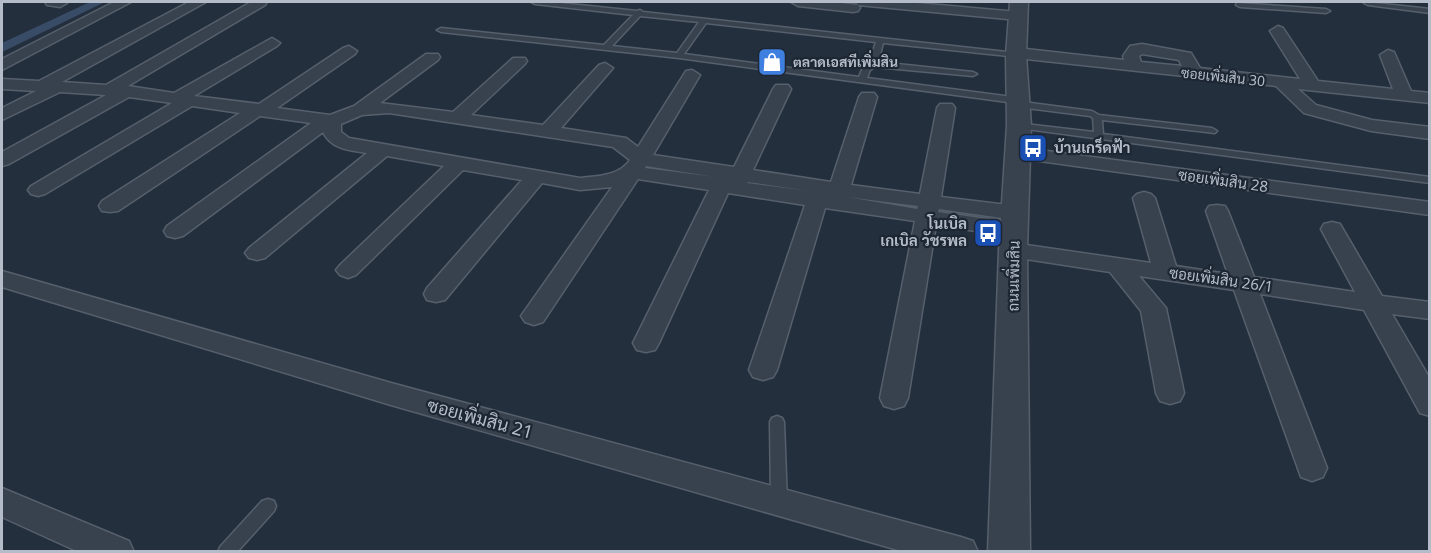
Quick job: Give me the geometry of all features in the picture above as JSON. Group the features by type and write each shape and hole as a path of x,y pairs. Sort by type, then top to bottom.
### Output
{"street":[{"path":"2,65 124,2"},
{"path":"2,115 199,2"},
{"path":"2,160 260,2"},
{"path":"798,2 1018,9"},
{"name":"ถนนเพิ่มสิน","path":"1010,552 1019,121 1018,9"},
{"path":"1278,31 1313,86"},
{"path":"38,190 272,43"},
{"path":"110,206 349,51"},
{"name":"ซอยเพิ่มสิน 30","path":"1017,54 1430,98"},
{"path":"1388,55 1406,96"},
{"path":"175,231 330,121 359,110 432,57"},
{"path":"457,118 519,61"},
{"path":"548,131 605,68"},
{"path":"534,316 636,165 692,75"},
{"path":"1282,83 1310,109 1371,125 1430,133"},
{"path":"2,84 117,91 260,109 330,121"},
{"path":"763,370 865,88"},
{"path":"646,343 731,180 782,89"},
{"path":"359,110 389,108 619,142 636,165"},
{"path":"894,399 946,108"},
{"path":"330,121 335,139 344,143 580,184 597,184 636,165"},
{"name":"ซอยเพิ่มสิน 28","path":"1019,121 1430,209"},
{"path":"257,253 383,150"},
{"path":"348,270 459,163"},
{"name":"ซอยเพิ่มสิน 26/1","path":"636,165 928,209 1015,231 1117,265 1430,311"},
{"path":"436,294 537,176"},
{"path":"1144,198 1167,273"},
{"path":"1217,211 1312,468"},
{"path":"1332,229 1430,405"},
{"path":"1117,265 1153,308 1170,393"},
{"name":"ซอยเพิ่มสิน 21","path":"2,279 391,394 961,552"},
{"path":"2,502 117,552"}],"lane":[{"path":"535,2 1017,54"},
{"path":"1397,2 1430,11"},
{"path":"1368,3 1413,5"},
{"path":"1240,6 1326,11"},
{"path":"606,48 640,12"},
{"path":"679,56 704,21"},
{"path":"441,30 679,56 865,88 1099,136 1430,180"},
{"path":"865,88 866,69 873,64 880,40"},
{"path":"873,64 973,74"},
{"path":"1019,121 1083,112 1097,117 1212,131"},
{"path":"1097,117 1099,136"},
{"path":"777,422 779,502"},
{"path":"226,552 268,506"}],"waterway":[{"path":"2,48 99,2"}],"place":[{"name":"ตลาดเอสทีเพิ่มสิน","path":"772,62"},
{"name":"บ้านเกร็ดฟ้า","path":"1033,148"},
{"name":"โนเบิล เกเบิล วัชรพล","path":"988,233"}]}
